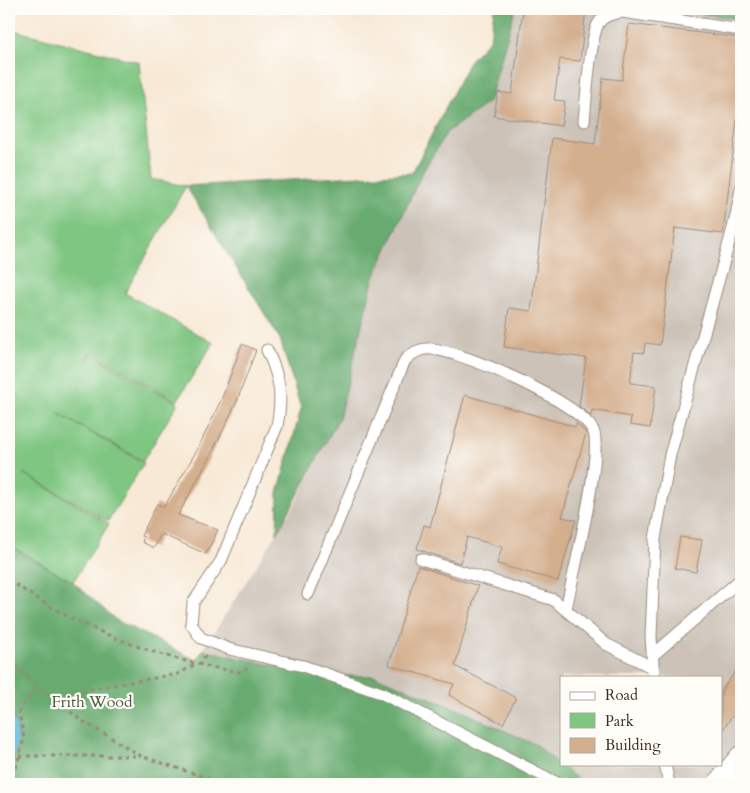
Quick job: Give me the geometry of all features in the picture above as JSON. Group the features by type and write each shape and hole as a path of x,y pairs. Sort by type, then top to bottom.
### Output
{"street":[{"path":"718,784 741,757"}],"lane":[{"path":"584,121 592,48 598,24 608,15 622,12 741,30"},
{"path":"654,672 652,656 655,539 670,455 735,221 741,189"},
{"path":"308,594 405,360 416,351 431,349 503,371 577,412 594,430 596,459 566,609"},
{"path":"267,350 278,374 281,404 277,426 221,561 193,603 191,624 201,638 230,649 303,666 381,693 559,784"},
{"path":"421,559 554,600 606,644 654,672"},
{"path":"652,656 741,579"},
{"path":"665,766 669,784"}],"path":[{"path":"9,580 75,620 194,665 240,672 264,657"},
{"path":"9,660 37,686 81,720 141,756 225,784"},
{"path":"49,696 178,674 194,665"},
{"path":"9,772 16,768 24,739 19,712 37,686"},
{"path":"19,756 141,756"}],"shaded area":[{"path":"515,9 670,9 741,19 741,784 583,784 561,766 722,766 722,676 560,676 560,765 536,745 462,711 203,650 293,508 339,418 373,280 422,173 447,132 489,102"}],"green space":[{"path":"494,9 515,9 489,102 447,132 422,173 373,280 339,418 277,534 278,493 301,409 280,339 186,186 412,173 470,60 490,39"},
{"path":"670,9 741,9 741,19"},
{"path":"9,29 139,62 151,179 186,186 125,293 213,343 177,401 91,352 87,360 91,354 178,403 143,461 57,413 144,463 108,521 23,473 109,524 73,582 9,545"},
{"name":"Frith Wood","path":"9,545 73,582 116,620 196,660 203,650 321,676 375,676 462,711 536,745 583,784 9,784"}],"water":[{"path":"9,713 16,725 18,737 12,763 9,765"}],"building":[{"path":"523,9 586,9 580,61 560,59 554,100 565,101 561,126 494,116 498,92 512,94"},
{"path":"629,24 741,38 741,87 723,234 675,228 660,345 645,343 644,353 634,352 630,383 656,386 650,428 630,425 631,417 592,410 591,416 579,406 586,358 504,347 509,308 531,311 552,138 595,144 603,78 622,80"},
{"path":"242,344 256,350 237,401 210,457 178,515 218,530 206,554 161,534 154,548 142,542 144,537 141,536 157,504 164,507 197,450 222,398"},
{"path":"465,395 576,427 576,423 586,433 562,517 576,520 558,581 497,564 502,547 467,537 460,563 417,549 424,525 430,527"},
{"path":"680,537 702,540 696,572 675,568"},
{"path":"418,566 478,586 455,666 516,698 503,724 449,695 454,684 389,665"},
{"path":"741,664 741,704 722,731 722,690"}]}
